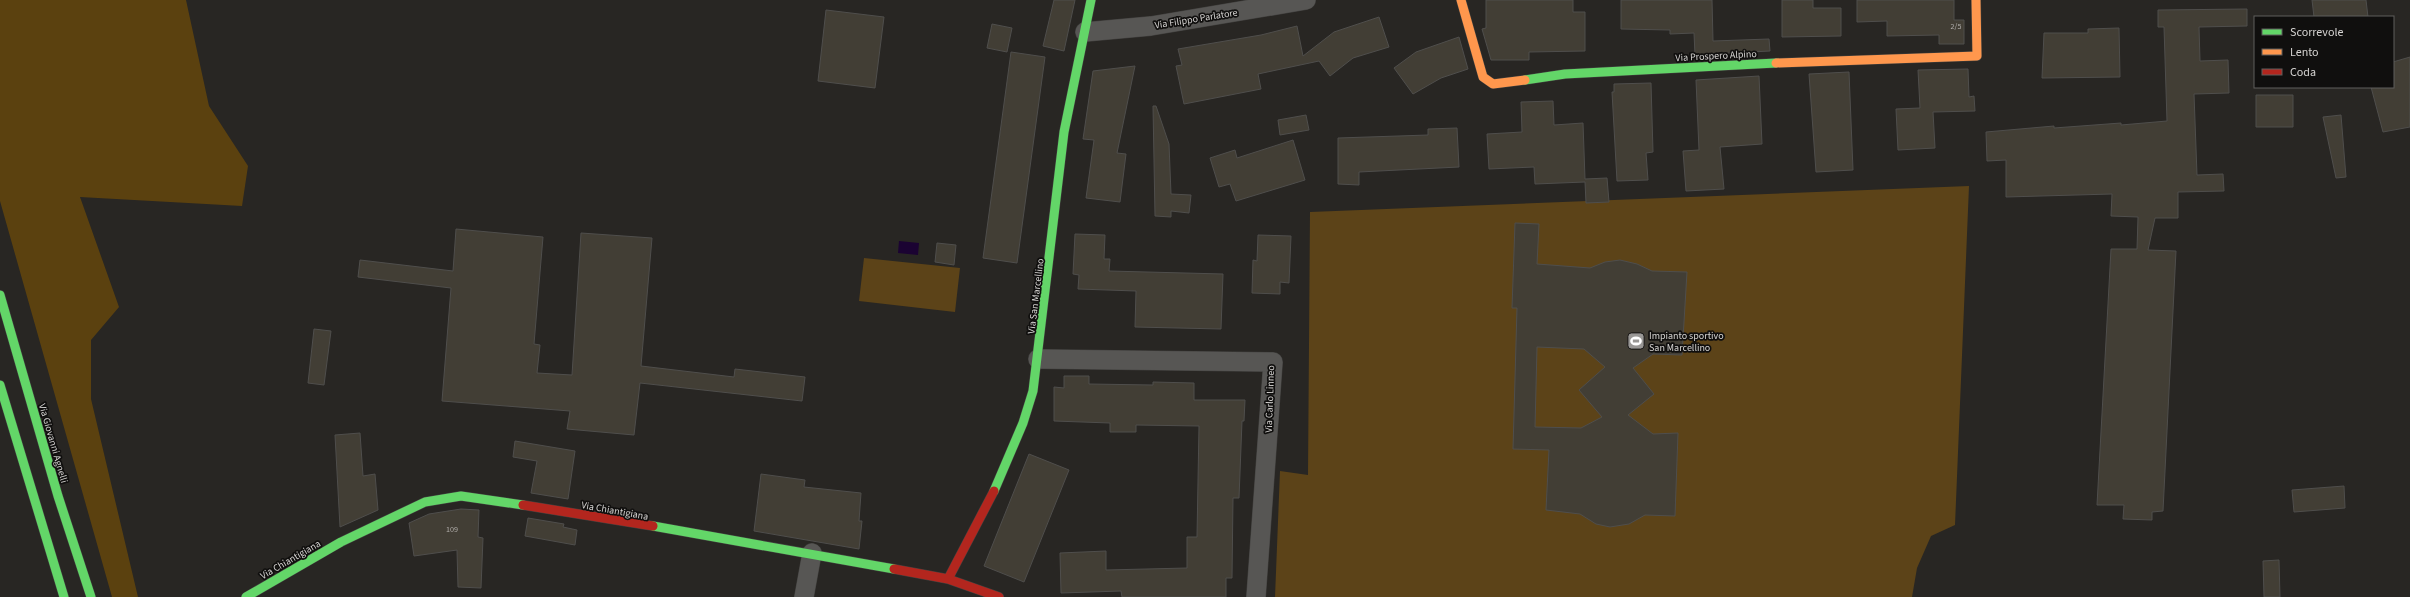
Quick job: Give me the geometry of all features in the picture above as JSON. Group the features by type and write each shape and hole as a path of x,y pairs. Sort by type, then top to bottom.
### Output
{"main road":[{"name":"Via San Marcellino","path":"948,580 993,492 1023,423 1034,391 1064,132 1091,0"},
{"name":"Via Prospero Alpino","path":"1461,0 1483,76 1493,84 1502,84 1565,74 1872,58 1977,56 1976,0"},
{"name":"Via Giovanni Agnelli","path":"0,295 58,496 91,597"},
{"path":"0,385 64,597"},
{"name":"Via Chiantigiana","path":"246,597 342,542 395,516 425,502 461,496 490,499 812,553 948,580 999,597"}],"street":[{"name":"Via Filippo Parlatore","path":"1085,32 1151,26 1274,3 1306,0"},
{"name":"Via Carlo Linneo","path":"1038,359 1273,362 1256,597"},
{"path":"804,597 812,553"}],"shaded area":[{"path":"0,0 186,0 209,106 248,166 242,206 80,197 119,307 91,340 91,399 138,597 112,597 0,201"},
{"name":"Impianto sportivo San Marcellino","path":"1969,186 1955,525 1931,536 1917,568 1912,597 1275,597 1280,471 1308,475 1310,212"},
{"path":"899,241 919,243 918,255 898,253"},
{"path":"864,258 960,268 955,312 859,301"}],"building":[{"path":"1054,0 1075,0 1064,51 1043,46"},
{"path":"1486,0 1573,0 1573,12 1585,12 1585,51 1529,52 1529,60 1491,60 1482,29 1486,28"},
{"path":"1621,0 1712,0 1713,41 1769,39 1770,51 1695,55 1694,33 1670,34 1670,30 1621,29"},
{"path":"1782,0 1813,0 1813,8 1841,8 1841,36 1782,37"},
{"path":"1857,0 1954,0 1954,20 1964,20 1964,44 1939,44 1939,35 1887,36 1887,21 1857,22"},
{"path":"2312,0 2366,0 2368,16 2314,16"},
{"path":"2247,9 2247,26 2199,27 2200,61 2228,60 2229,93 2194,94 2197,175 2223,174 2224,191 2178,192 2178,218 2155,218 2148,250 2176,251 2163,511 2152,512 2152,520 2123,519 2124,505 2097,505 2111,249 2137,249 2138,217 2111,216 2112,194 2006,197 2006,160 1987,161 1986,132 2054,126 2054,128 2167,121 2164,27 2158,27 2158,10"},
{"path":"826,10 884,17 875,88 818,81"},
{"path":"1379,17 1389,47 1353,58 1330,76 1319,61 1258,74 1261,89 1184,104 1176,66 1182,65 1178,49 1261,35 1297,26 1303,56 1334,32"},
{"path":"992,24 1012,28 1007,52 987,48"},
{"path":"2119,28 2120,77 2042,78 2044,33 2088,33 2088,29"},
{"path":"1459,37 1468,69 1441,78 1413,94 1394,68 1416,52"},
{"path":"1011,52 1045,57 1017,263 983,258"},
{"path":"2410,57 2410,127 2383,132 2371,88 2394,88 2394,62"},
{"path":"1135,66 1117,153 1126,154 1120,202 1086,198 1094,140 1083,139 1093,71"},
{"path":"1968,69 1969,97 1974,96 1975,111 1933,112 1935,148 1898,150 1896,109 1920,108 1918,70"},
{"path":"1849,72 1853,170 1816,172 1809,74"},
{"path":"1759,76 1762,144 1720,147 1724,189 1686,191 1683,151 1699,150 1696,80"},
{"path":"1651,83 1653,152 1646,153 1648,180 1617,181 1612,92 1614,92 1614,84"},
{"path":"2256,95 2293,95 2293,127 2256,127"},
{"path":"1553,101 1554,125 1583,123 1585,179 1607,178 1609,202 1586,203 1585,182 1535,184 1534,167 1489,169 1487,134 1522,132 1521,102"},
{"path":"1153,106 1156,106 1169,144 1171,194 1191,195 1189,213 1171,211 1171,217 1155,216"},
{"path":"1306,115 1309,130 1280,135 1278,120"},
{"path":"2341,115 2346,177 2336,178 2323,117"},
{"path":"1457,128 1459,167 1359,172 1359,185 1338,184 1338,138 1428,135 1428,129"},
{"path":"1293,140 1305,180 1236,201 1230,184 1219,187 1210,158 1235,150 1237,158"},
{"path":"1515,223 1539,224 1537,264 1590,268 1605,262 1620,260 1637,264 1652,271 1687,272 1682,355 1653,354 1633,368 1654,394 1628,415 1653,434 1678,433 1675,516 1645,515 1629,524 1610,527 1596,524 1580,514 1546,510 1549,450 1513,449 1517,308 1512,308","holes":["1537,347 1584,349 1605,367 1579,390 1602,417 1581,428 1535,427"]},
{"path":"456,229 543,237 534,344 540,345 537,373 572,375 581,233 652,238 641,366 734,377 735,369 805,377 802,401 640,383 634,435 567,429 570,411 442,401 451,288 358,277 360,260 453,271"},
{"path":"1075,234 1105,235 1104,259 1110,259 1109,271 1223,274 1221,329 1135,327 1136,291 1078,289 1079,275 1073,274"},
{"path":"1258,235 1291,236 1289,283 1280,282 1280,294 1252,293 1253,260 1257,261"},
{"path":"937,243 956,245 954,265 935,262"},
{"path":"314,329 331,331 324,385 308,383"},
{"path":"1064,376 1089,376 1089,384 1153,385 1153,382 1194,383 1194,400 1245,400 1244,421 1242,421 1239,498 1233,498 1232,578 1226,578 1226,597 1122,597 1121,591 1061,593 1060,553 1106,551 1106,570 1187,568 1187,537 1197,537 1199,426 1136,425 1136,432 1110,432 1110,423 1054,421 1054,387 1064,388"},
{"path":"360,433 363,476 375,474 378,510 340,527 335,435"},
{"path":"515,441 575,451 568,499 531,493 537,461 513,457"},
{"path":"1029,454 1069,470 1024,582 984,566"},
{"path":"761,474 805,480 804,487 861,493 859,521 862,521 859,549 754,531"},
{"path":"2344,486 2345,508 2294,512 2292,490"},
{"path":"461,509 479,510 478,537 483,538 481,588 458,587 457,550 414,556 409,523 429,514"},
{"path":"528,518 564,524 563,527 577,530 575,545 525,536"},
{"path":"2279,560 2280,597 2264,597 2263,561"}],"traffic: fast":[{"path":"994,491 1023,423 1033,391 1064,132 1091,0"},
{"path":"1525,80 1565,74 1776,63"},
{"path":"0,295 58,496 91,597"},
{"path":"0,385 64,597"},
{"path":"246,597 341,542 425,502 461,496 523,505"},
{"path":"653,526 894,569"}],"traffic: slow":[{"path":"1461,0 1483,77 1493,84 1525,80"},
{"path":"1776,63 1977,56 1976,0"}],"traffic: jam":[{"path":"948,579 994,491"},
{"path":"523,505 653,526"},
{"path":"894,569 948,579 999,597"}],"place":[{"name":"Impianto sportivo San Marcellino","path":"1636,341"}]}
